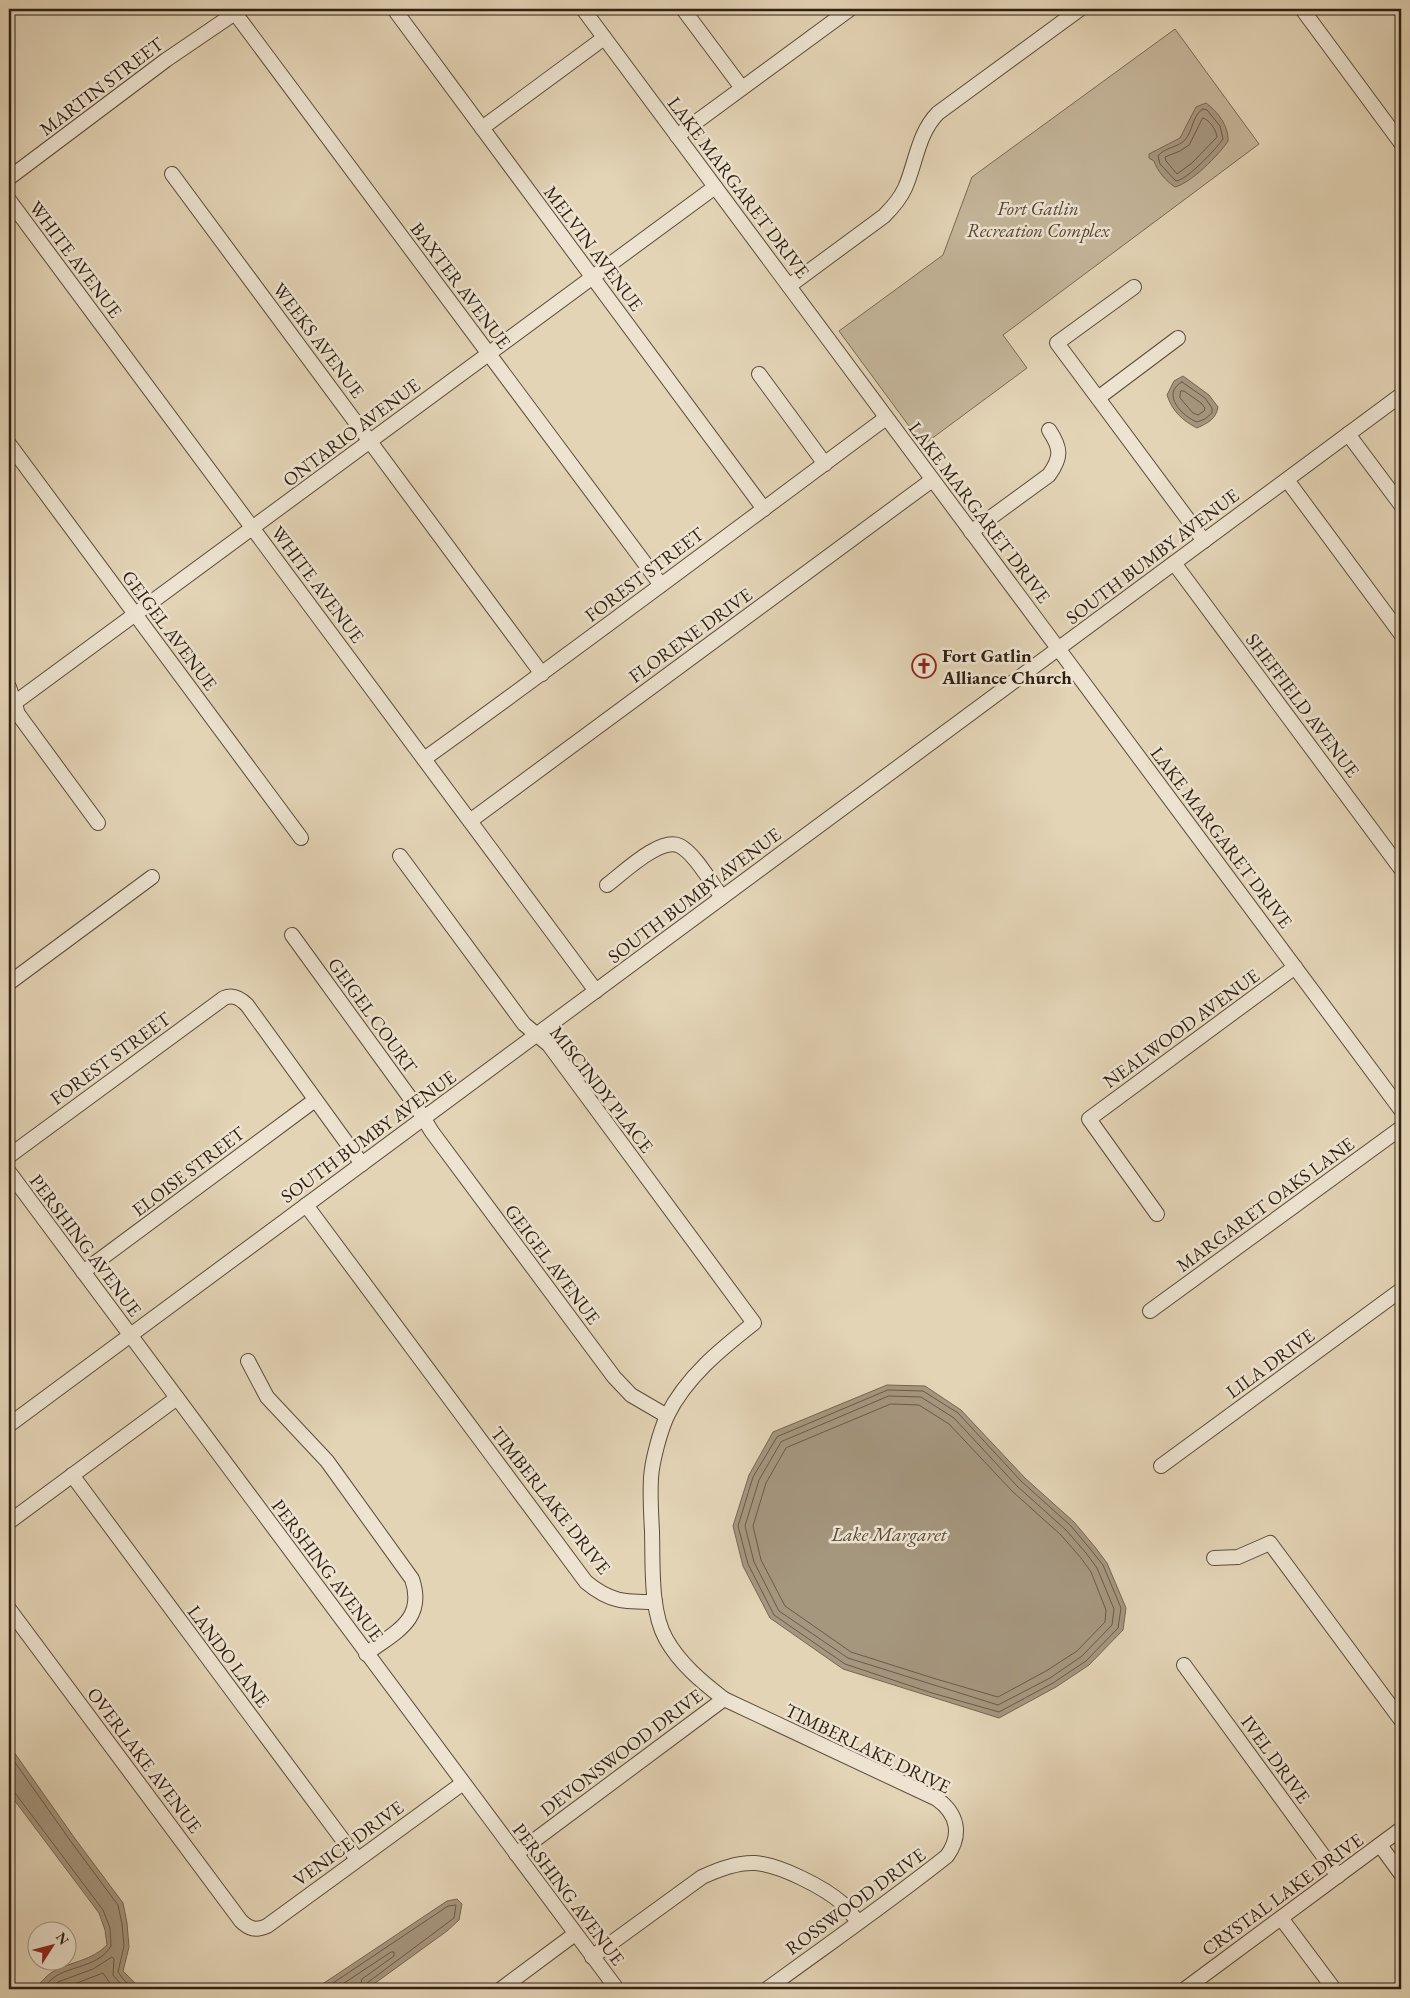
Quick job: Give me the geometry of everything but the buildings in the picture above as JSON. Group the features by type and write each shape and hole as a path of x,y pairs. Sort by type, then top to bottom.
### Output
{"street":[{"name":"MELVIN AVENUE","path":"394,9 764,509"},
{"name":"LAKE MARGARET DRIVE","path":"583,9 1401,1110"},
{"path":"683,9 742,88"},
{"path":"677,136 850,9"},
{"path":"789,286 884,216 896,203 905,189 924,132 938,113 1080,9"},
{"path":"1302,9 1401,143"},
{"name":"MARTIN STREET","path":"9,178 236,10"},
{"name":"BAXTER AVENUE","path":"236,10 660,584"},
{"path":"482,128 604,38"},
{"name":"WEEKS AVENUE","path":"172,174 371,440 542,674"},
{"name":"ONTARIO AVENUE","path":"12,705 715,187"},
{"name":"WHITE AVENUE","path":"9,200 596,990"},
{"path":"1134,286 1057,343 1204,541"},
{"path":"1098,398 1178,338"},
{"path":"760,374 825,464"},
{"name":"SOUTH BUMBY AVENUE","path":"9,1425 1059,650 1401,395"},
{"name":"FOREST STREET","path":"424,759 542,674 660,584 886,418"},
{"path":"971,532 1049,475 1057,464 1059,453 1056,441 1049,430"},
{"path":"1348,434 1401,506"},
{"name":"GEIGEL AVENUE","path":"9,444 301,838"},
{"name":"FLORENE DRIVE","path":"470,821 932,480"},
{"path":"1287,480 1401,634"},
{"name":"SHEFFIELD AVENUE","path":"1174,563 1401,869"},
{"path":"9,687 12,705 98,823"},
{"path":"607,885 653,850 662,845 672,843 689,853 722,897"},
{"name":"MISCINDY PLACE","path":"400,856 524,1024 549,1045 754,1323 705,1364 686,1387 667,1416"},
{"path":"9,984 152,877"},
{"name":"GEIGEL COURT","path":"292,935 416,1106 423,1119"},
{"name":"NEALWOOD AVENUE","path":"1157,1214 1089,1119 1295,967"},
{"name":"FOREST STREET","path":"9,1156 229,996 235,997 247,1005 315,1100"},
{"path":"315,1100 362,1164"},
{"name":"ELOISE STREET","path":"83,1272 315,1100"},
{"name":"GEIGEL AVENUE","path":"423,1119 614,1377 632,1395 667,1416"},
{"name":"MARGARET OAKS LANE","path":"1150,1311 1401,1128"},
{"name":"PERSHING AVENUE","path":"9,1172 616,1989"},
{"name":"TIMBERLAKE DRIVE","path":"306,1205 586,1582 598,1592 610,1598 625,1602 655,1602 660,1626 674,1651 697,1677 724,1699 937,1799 952,1814 956,1836"},
{"name":"LILA DRIVE","path":"1161,1466 1401,1290"},
{"path":"248,1361 267,1397 327,1462 412,1579 416,1590 417,1602 413,1614 404,1626 366,1654"},
{"path":"9,1522 177,1398"},
{"path":"655,1602 651,1477 656,1451 667,1416"},
{"name":"LANDO LANE","path":"72,1475 357,1859"},
{"path":"1214,1558 1238,1557 1270,1543 1401,1720"},
{"name":"OVERLAKE AVENUE","path":"9,1609 241,1921 246,1926 254,1929"},
{"name":"IVEL DRIVE","path":"1184,1665 1338,1876"},
{"name":"DEVONSWOOD DRIVE","path":"516,1854 724,1699"},
{"name":"VENICE DRIVE","path":"254,1929 267,1926 463,1783"},
{"name":"CRYSTAL LAKE DRIVE","path":"1185,1989 1401,1829"},
{"name":"ROSSWOOD DRIVE","path":"767,1989 826,1948 947,1856 953,1848 956,1836"},
{"path":"1380,1845 1401,1874"},
{"path":"592,1957 702,1876 718,1869 737,1865 756,1863 789,1873 830,1894 843,1904 858,1922"},
{"path":"1282,1918 1334,1989"},
{"path":"501,1989 575,1934"}],"green space":[{"name":"Fort Gatlin Recreation Complex","path":"1175,29 1259,144 1003,335 1027,368 923,445 839,331 943,255 972,177"}],"water":[{"path":"1206,103 1222,119 1227,130 1228,141 1204,168 1189,180 1175,187 1157,169 1154,161 1149,158 1149,154 1180,138 1196,107"},
{"path":"1183,376 1209,395 1218,407 1211,420 1197,428 1179,415 1167,395 1174,381"},
{"name":"Lake Margaret","path":"887,1385 925,1386 961,1410 1025,1478 1074,1522 1095,1547 1107,1563 1126,1608 1123,1630 1089,1665 1056,1687 999,1718 843,1669 770,1618 743,1566 733,1526 749,1475 773,1432"},
{"path":"9,1745 123,1903 129,1947 123,1971 141,1989 33,1989 56,1970 78,1970 78,1962 95,1954 107,1945 105,1930 99,1913 9,1793"},
{"path":"457,1899 462,1904 459,1920 447,1931 367,1989 315,1989 447,1901"}],"place":[{"name":"Fort Gatlin Alliance Church","path":"924,666"}]}
